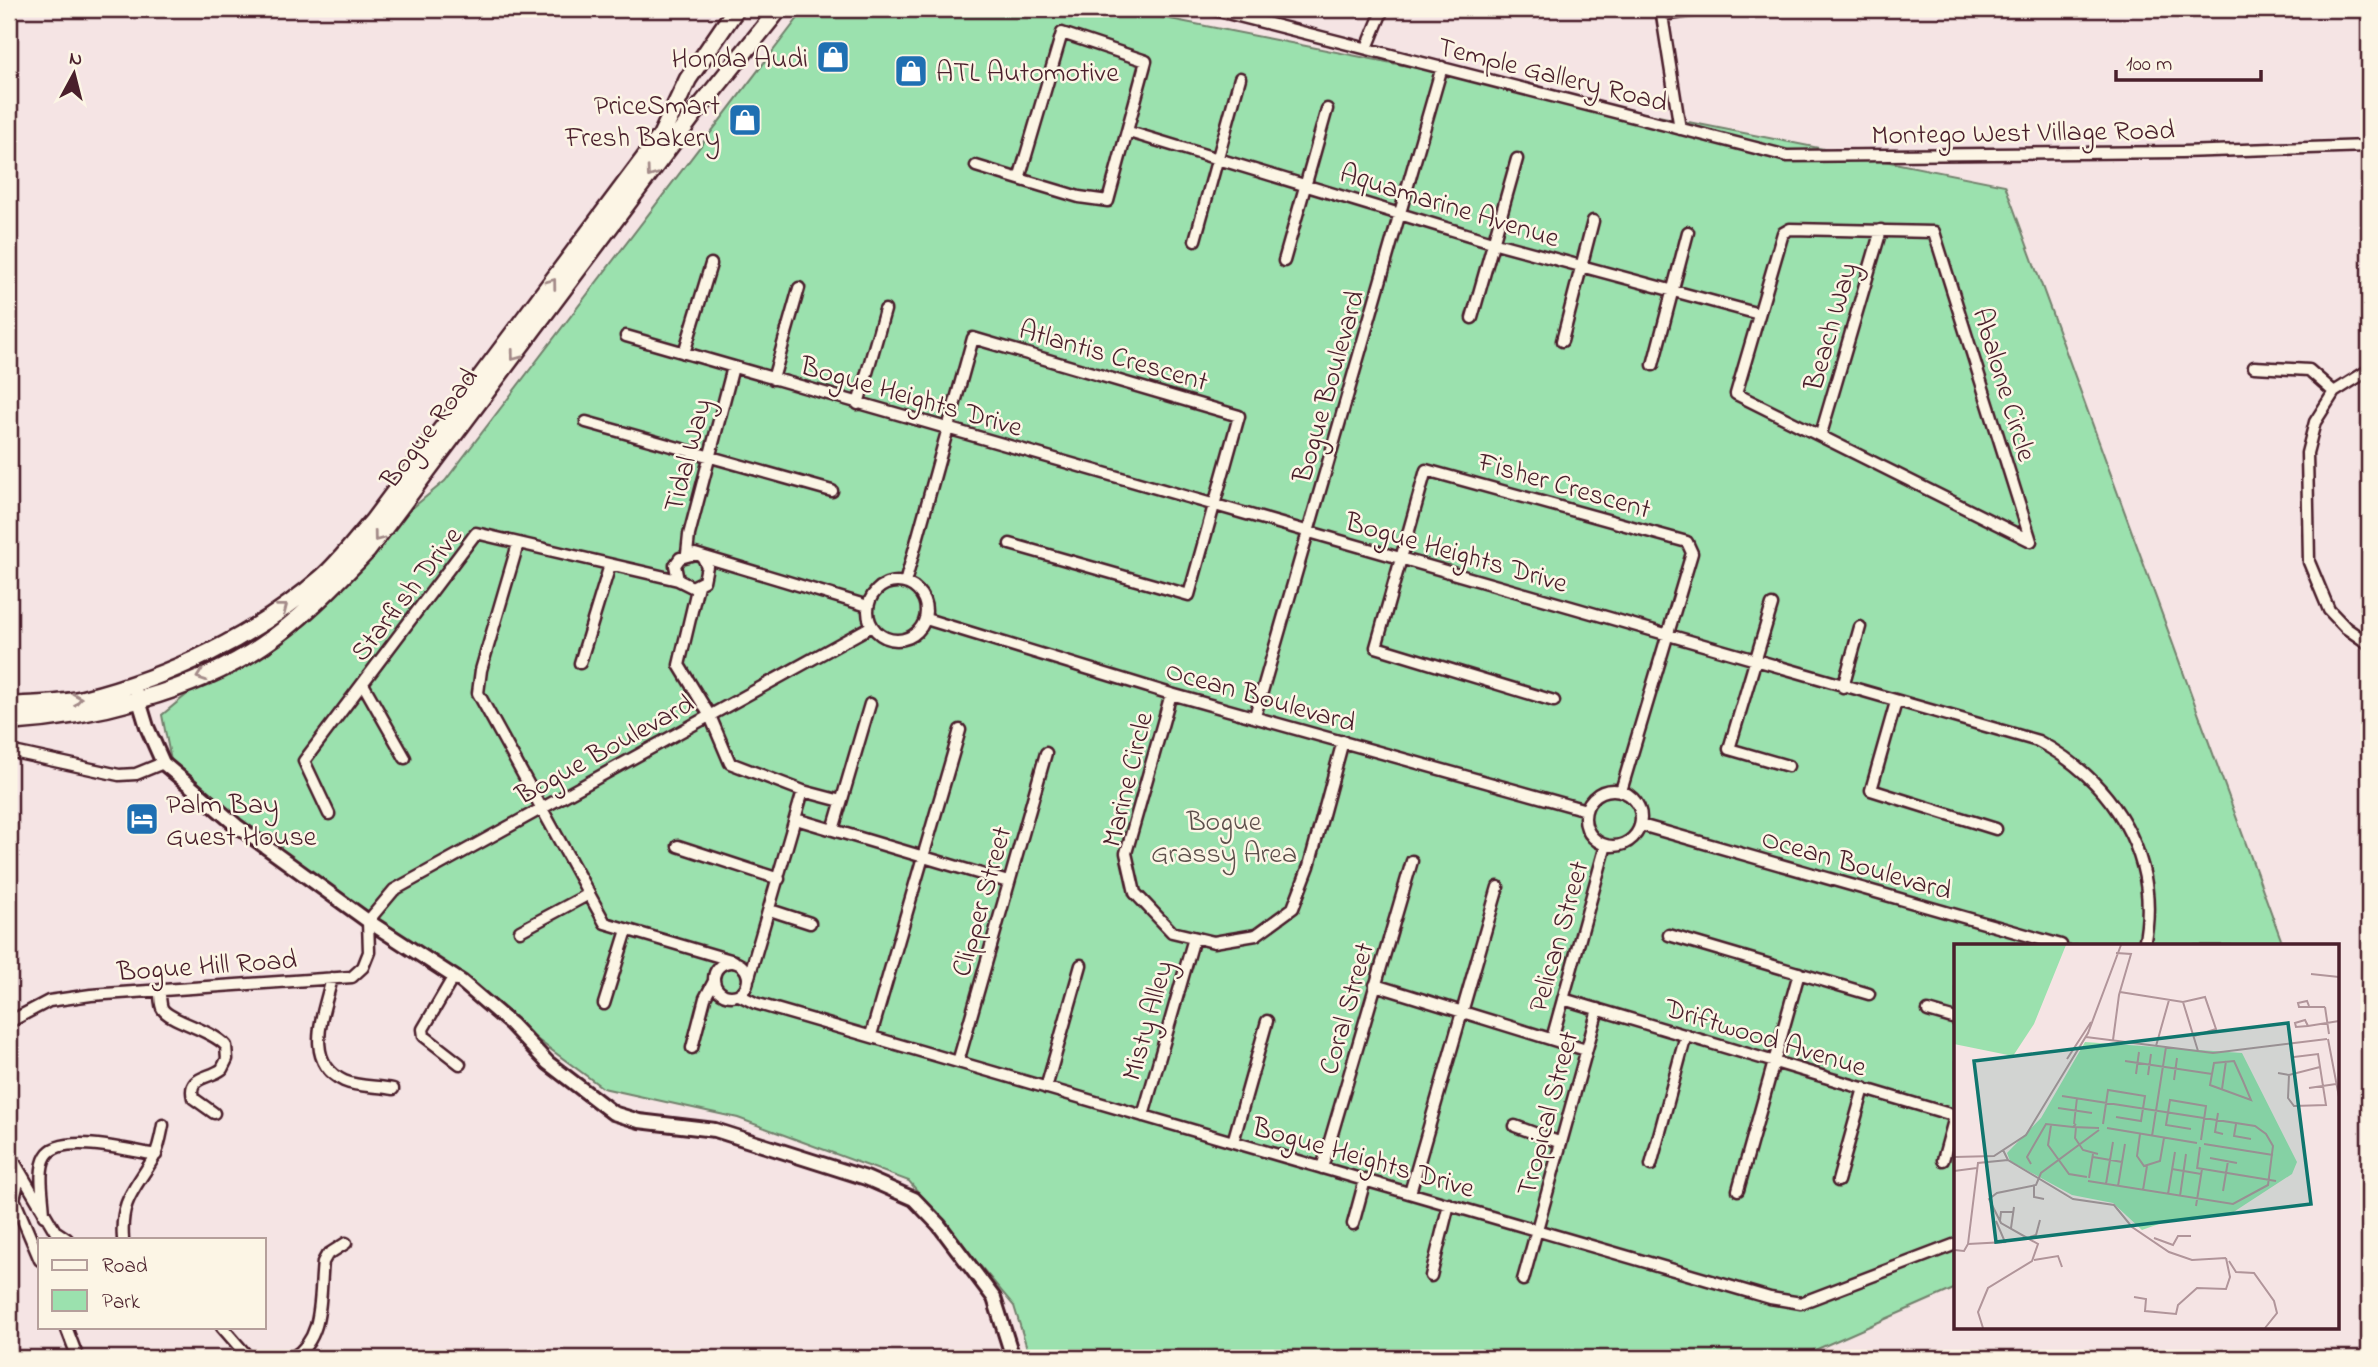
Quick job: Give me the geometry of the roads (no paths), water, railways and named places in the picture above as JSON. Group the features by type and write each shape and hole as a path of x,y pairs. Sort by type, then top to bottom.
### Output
{"main road":[{"name":"Bogue Road","path":"9,706 81,700 174,669 218,649 272,617 325,575 380,511 661,136 688,79 736,9"},
{"name":"Bogue Road","path":"9,722 61,719 139,699 216,671 264,645 323,596 367,551 691,118 779,9"}],"street":[{"name":"Temple Gallery Road","path":"1211,9 1681,129"},
{"path":"1367,48 1383,9"},
{"path":"1681,129 1662,12 1706,9"},
{"path":"976,166 1019,179 1079,197 1108,201 1129,132 1146,61 1062,33 1019,179"},
{"name":"Bogue Boulevard","path":"1255,716 1354,381 1441,68"},
{"path":"1195,240 1240,78"},
{"path":"1284,261 1327,109"},
{"name":"Montego West Village Road","path":"1681,129 1787,156 1811,157 2015,151 2194,152 2369,146"},
{"name":"Aquamarine Avenue","path":"1129,132 1492,242 1759,314"},
{"path":"1472,318 1517,159"},
{"path":"1562,341 1593,221"},
{"name":"Abalone Circle","path":"1786,230 1881,230 1931,230 1937,235 2031,541 1821,434 1736,394 1786,230"},
{"name":"Beach Way","path":"1821,434 1881,230"},
{"path":"1653,365 1688,232"},
{"path":"684,352 711,264"},
{"path":"773,379 799,288"},
{"path":"858,404 885,310"},
{"name":"Bogue Heights Drive","path":"626,336 1213,507 1401,558 2038,741 2069,757 2089,775 2113,805 2131,835 2144,869 2148,903 2144,944"},
{"name":"Atlantis Crescent","path":"949,428 974,337 1212,407 1240,418 1213,507"},
{"name":"Tidal Way","path":"687,554 689,535 733,367"},
{"path":"2254,367 2309,370 2334,392"},
{"path":"2369,370 2334,392 2315,422 2307,453 2309,562 2329,610 2346,628 2369,644"},
{"path":"586,422 832,491"},
{"path":"905,583 949,428"},
{"name":"Fisher Crescent","path":"1401,558 1426,470 1687,542 1692,554 1667,635"},
{"path":"1010,544 1189,595 1213,507"},
{"name":"Starfish Drive","path":"329,814 304,761 476,533 678,580"},
{"path":"518,544 481,670 478,693 544,808 605,923 737,962 749,979 755,1003"},
{"path":"698,585 686,586 678,580 676,565 687,554 868,606"},
{"path":"703,558 707,574 698,585 679,665 710,716 730,763 803,791 841,801"},
{"path":"1401,558 1376,647 1555,701"},
{"path":"580,663 610,565"},
{"path":"895,582 905,583 920,593 925,601 926,619 915,635 897,641 878,634 872,626 868,606 878,589 895,582"},
{"path":"1772,604 1729,749 1788,766"},
{"name":"Ocean Boulevard","path":"926,619 1171,694 1586,810"},
{"name":"Bogue Boulevard","path":"368,921 394,890 872,626"},
{"path":"1843,687 1860,626"},
{"path":"1621,791 1667,635"},
{"path":"133,683 147,727 163,763 237,826 368,921 454,976 581,1091 613,1113 639,1121 715,1130 866,1178 914,1199 939,1225 994,1298 1013,1358"},
{"path":"363,684 405,758"},
{"name":"Marine Circle","path":"1171,694 1126,853 1135,893 1172,932 1214,942 1256,935 1293,908 1309,866 1343,741"},
{"path":"1896,702 1871,790 1996,829"},
{"path":"833,830 870,704"},
{"path":"872,1035 921,857 960,730"},
{"path":"9,751 119,775 136,774 163,763"},
{"name":"Clipper Street","path":"958,1062 1046,753"},
{"path":"1612,790 1621,791 1629,795 1640,808 1641,825 1631,840 1615,846 1606,845 1591,835 1585,819 1586,810 1596,796 1612,790"},
{"path":"714,981 720,992 729,996 738,995 749,979 803,791"},
{"path":"796,819 1008,882"},
{"name":"Ocean Boulevard","path":"1641,825 2058,944"},
{"name":"Pelican Street","path":"1552,1039 1606,845"},
{"path":"678,846 779,879"},
{"name":"Coral Street","path":"1322,1168 1412,861"},
{"path":"1410,1193 1498,887"},
{"path":"520,931 589,894"},
{"path":"770,910 810,923"},
{"name":"Bogue Hill Road","path":"9,1022 49,1001 91,995 352,977 363,967 369,953 368,921"},
{"path":"604,1004 627,930"},
{"path":"1669,935 1869,995"},
{"name":"Misty Alley","path":"1143,1116 1194,938"},
{"path":"708,953 716,970"},
{"path":"692,1048 705,998 714,981 716,970 724,962 755,960"},
{"path":"1046,1088 1081,965"},
{"path":"1738,1190 1799,973"},
{"path":"454,976 423,1029 424,1036 460,1064"},
{"path":"332,978 317,1049 325,1067 345,1082 393,1089"},
{"path":"1375,985 1586,1050"},
{"path":"160,990 162,1008 170,1017 203,1028 226,1046 226,1059 222,1069 195,1081 192,1086 194,1098 214,1113"},
{"path":"705,998 720,992"},
{"name":"Bogue Heights Drive","path":"738,995 755,1003 1770,1298 1801,1303 1954,1245"},
{"name":"Driftwood Avenue","path":"1563,999 1954,1114"},
{"name":"Tropical Street","path":"1523,1280 1598,1009"},
{"path":"1928,1010 1954,1018"},
{"path":"1233,1142 1267,1021"},
{"path":"1651,1165 1686,1035"},
{"path":"1839,1181 1864,1088"},
{"path":"1943,1160 1954,1122"},
{"path":"123,1238 122,1212 127,1197 156,1155 163,1125"},
{"path":"1515,1126 1561,1143"},
{"path":"44,1216 43,1163 52,1149 62,1144 77,1143 156,1155"},
{"path":"9,1153 44,1216 55,1231 65,1238"},
{"path":"20,1174 14,1199 38,1254"},
{"path":"1353,1224 1364,1180"},
{"path":"1431,1276 1448,1204"},
{"path":"292,1358 302,1352 314,1335 323,1262 327,1255 346,1243"},
{"path":"66,1328 76,1353 73,1358"},
{"path":"223,1328 249,1358"}],"place":[{"name":"Honda Audi","path":"833,57"},
{"name":"ATL Automotive","path":"911,71"},
{"name":"PriceSmart Fresh Bakery","path":"745,120"},
{"name":"Palm Bay Guest House","path":"142,819"}],"park label":[{"name":"Bogue Grassy Area","path":"1224,836"}]}
